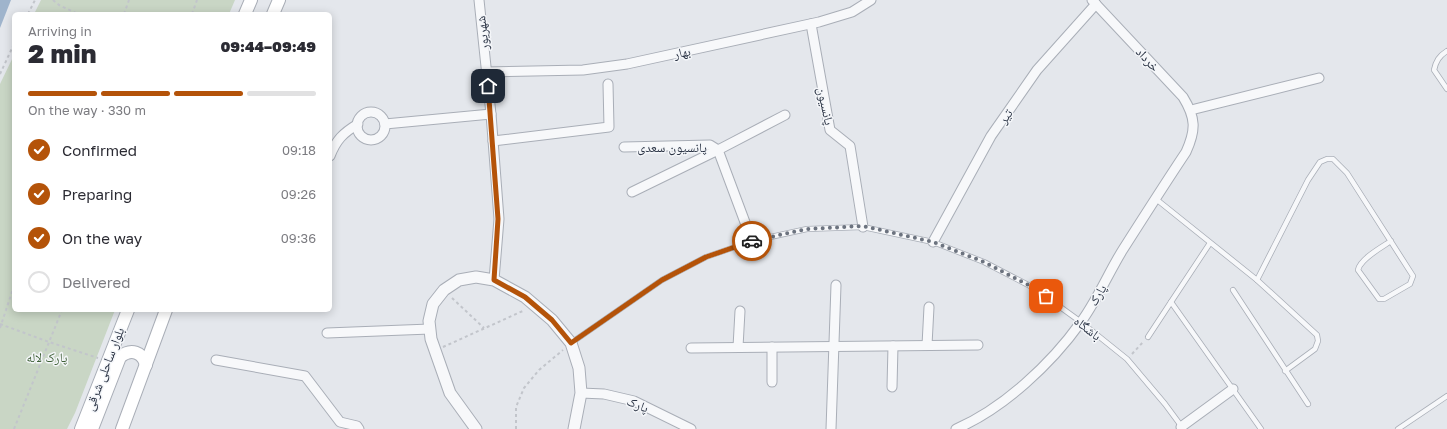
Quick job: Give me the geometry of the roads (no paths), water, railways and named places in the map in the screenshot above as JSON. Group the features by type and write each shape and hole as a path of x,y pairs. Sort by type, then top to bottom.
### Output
{"main road":[{"path":"246,12 250,0"},
{"path":"274,12 279,0"},
{"name":"بلوار ساحلی شرقی","path":"81,429 127,312"},
{"path":"122,429 165,312"},
{"path":"92,429 120,357 125,353 136,352 141,355 146,365"}],"street":[{"name":"شهریور","path":"479,0 491,114 498,219 494,280"},
{"name":"بهار","path":"486,72 582,70 627,64 810,24 852,12 871,0"},
{"name":"خرداد","path":"1094,2 1183,97 1191,110 1194,124"},
{"name":"تیر","path":"933,242 991,136 1037,70 1094,2"},
{"name":"پانسیون","path":"810,24 830,130 850,146 863,226"},
{"path":"1191,110 1319,78"},
{"path":"493,141 609,127 608,84"},
{"path":"374,112 381,116 385,124 383,133 380,136 371,139 362,136 358,128 358,124 359,120 365,114 374,112"},
{"path":"385,124 491,114"},
{"path":"632,192 718,150 785,114"},
{"path":"332,150 334,145 344,133 358,124"},
{"name":"پارک","path":"956,429 970,423 1012,395 1045,364 1081,322 1122,252 1186,152 1192,139 1194,124"},
{"name":"پانسیون سعدی","path":"624,147 710,145 718,150 752,240"},
{"path":"476,429 450,393 431,338 429,321 434,304 444,290 459,280 476,277 494,280 525,297 552,320 571,343 579,368 581,392 574,429"},
{"path":"831,429 836,285"},
{"path":"927,345 929,307"},
{"path":"738,347 740,311"},
{"path":"327,333 430,329"},
{"path":"691,348 978,344"},
{"path":"892,387 893,346"},
{"path":"772,347 772,382"},
{"path":"216,360 305,376 340,422 357,426 359,429"},
{"path":"1182,428 1233,389"},
{"name":"پارک","path":"581,392 604,394 634,400 691,429"}],"lane":[{"path":"1447,50 1440,55 1434,70 1447,90"},
{"path":"1257,280 1308,180 1320,162 1326,159 1333,159 1348,173 1391,240 1413,276 1410,284 1384,299 1379,299 1358,270 1359,265 1391,240"},
{"path":"1156,198 1257,280 1317,335 1318,341 1315,349 1285,371"},
{"name":"باشگاه","path":"571,343 662,280 706,257 752,240 807,229 863,226 933,242 984,262 1034,288 1081,322 1127,359 1165,404 1182,428"},
{"path":"1148,337 1210,243"},
{"path":"1233,290 1308,404"},
{"path":"1171,302 1261,429"},
{"path":"1398,429 1447,396"}],"water":[{"path":"0,0 11,0 0,28"}],"park label":[{"name":"پارک لاله","path":"47,357"}]}
